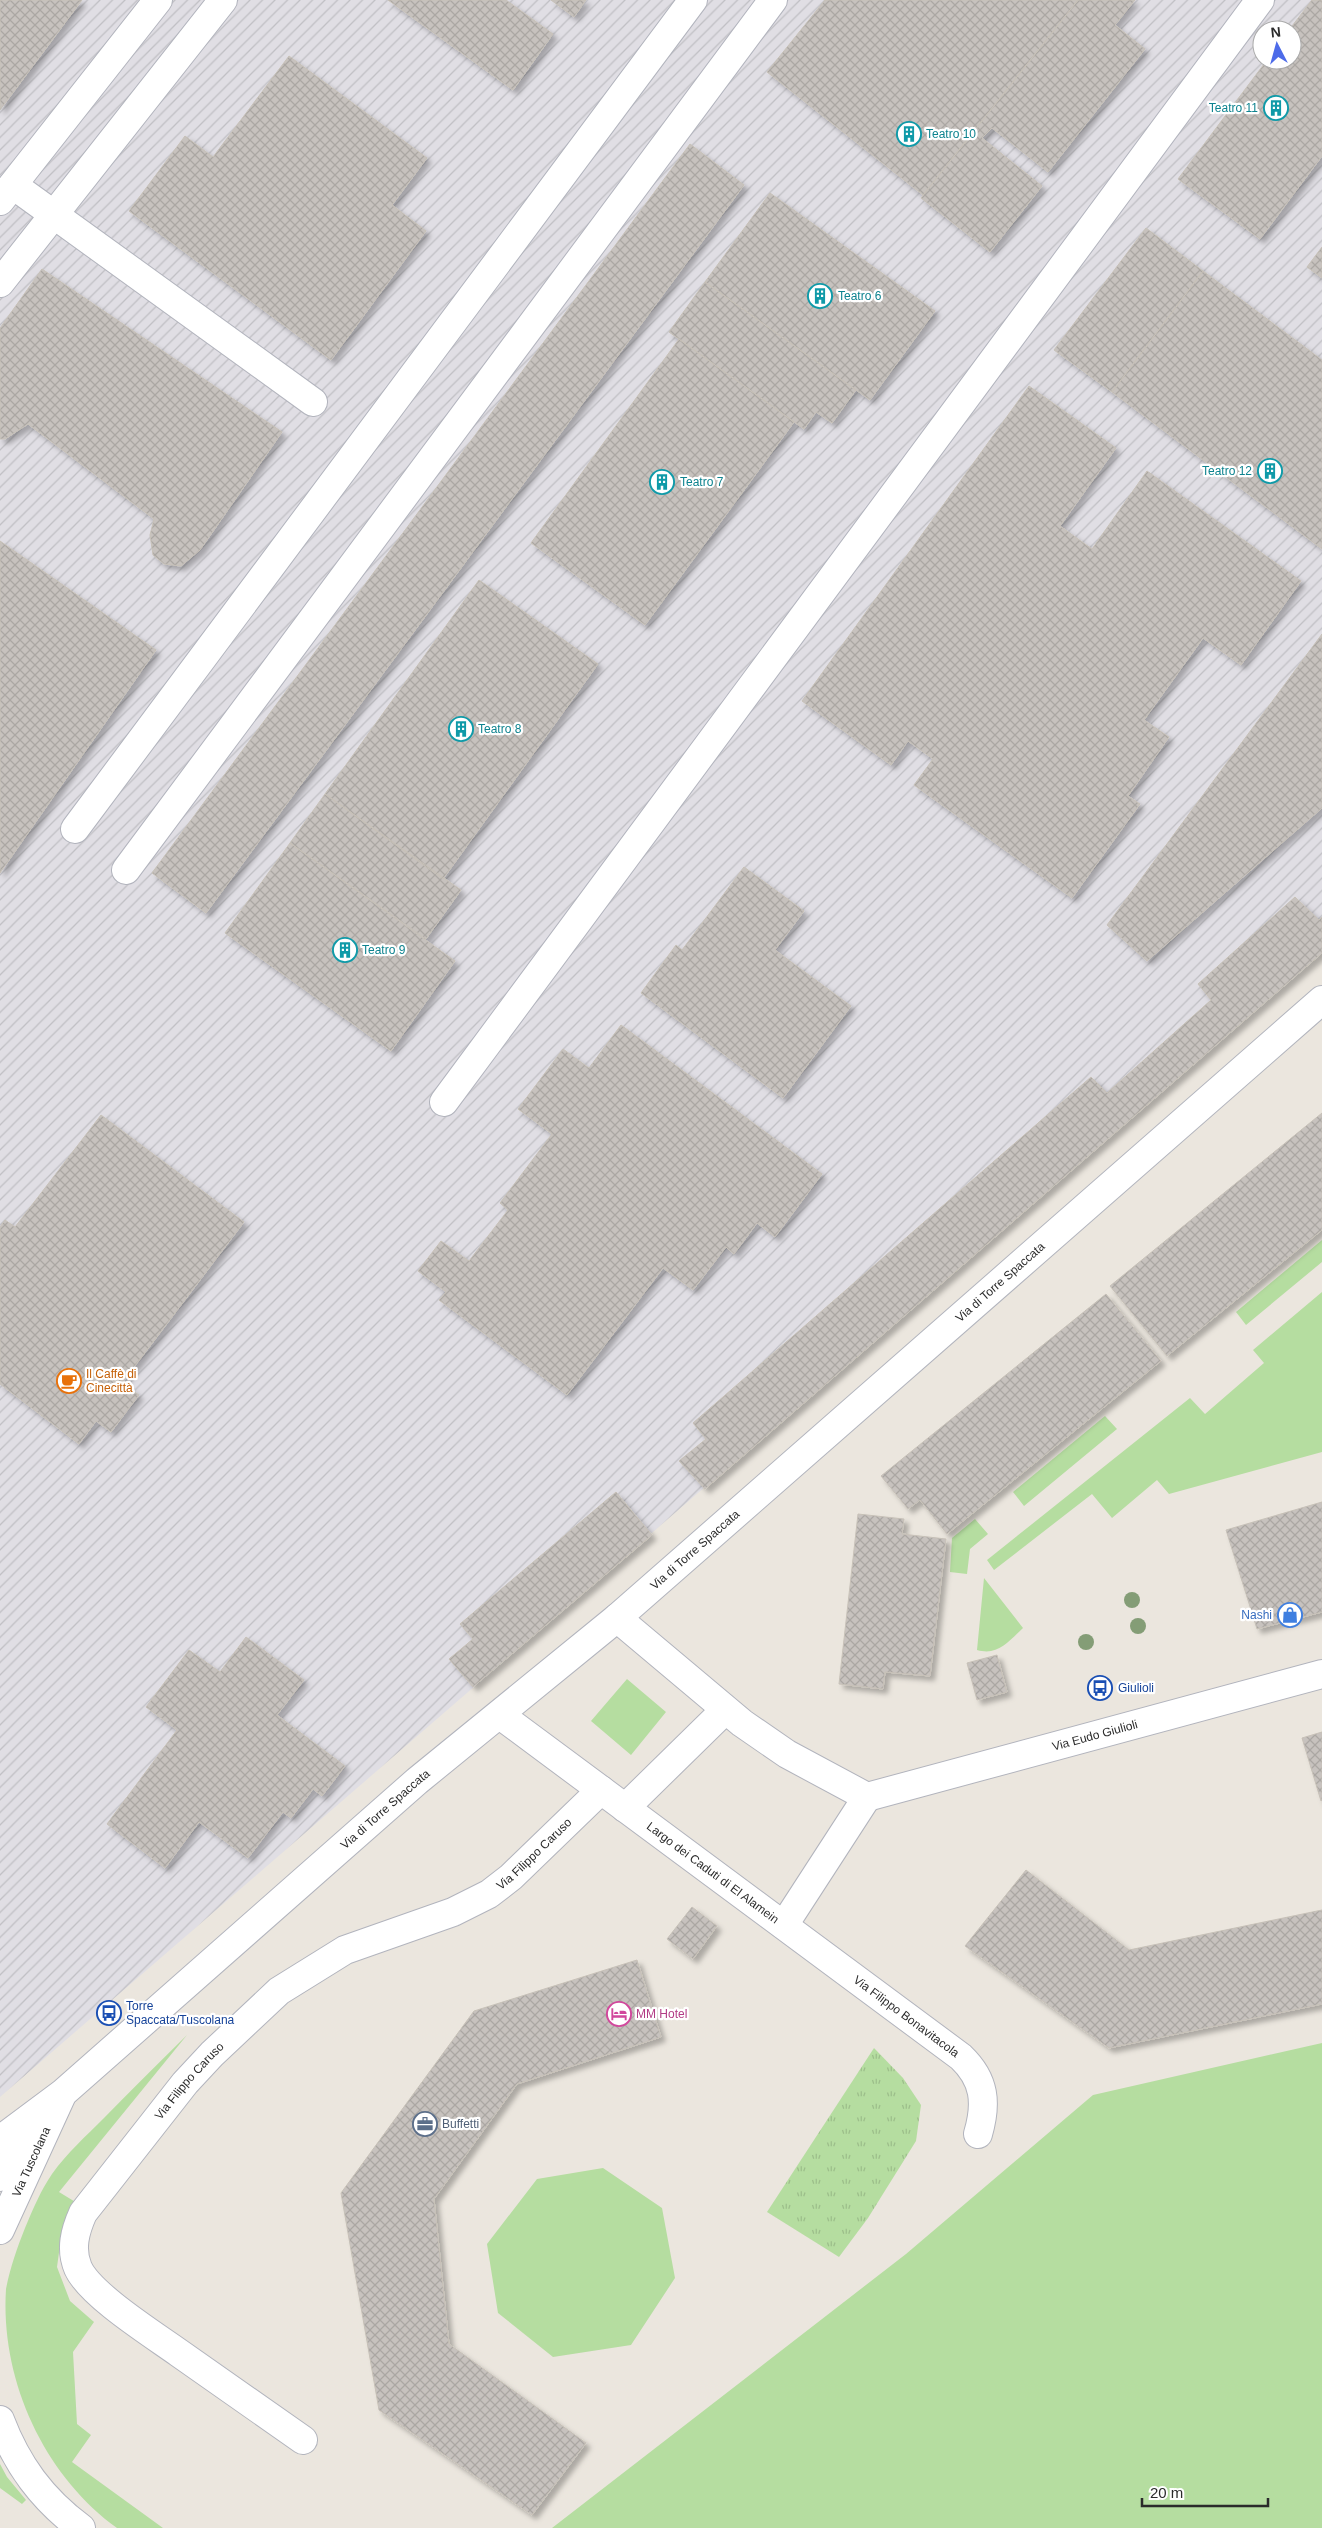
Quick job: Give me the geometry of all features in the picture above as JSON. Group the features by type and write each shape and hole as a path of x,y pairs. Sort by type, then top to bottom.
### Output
{"street":[{"path":"158,0 6,193 54,215 313,402"},
{"path":"0,283 223,0"},
{"path":"75,829 693,0"},
{"path":"126,870 774,0"},
{"path":"444,1102 1260,0"},
{"name":"Via di Torre Spaccata","path":"0,2140 63,2093 410,1787 617,1618 1322,1000"},
{"path":"617,1618 725,1710 787,1754 868,1798"},
{"name":"Via Eudo Giulioli","path":"868,1798 1322,1674"},
{"path":"625,1808 725,1710"},
{"name":"Largo dei Caduti di El Alamein","path":"500,1715 784,1925 868,1798"},
{"name":"Via Filippo Caruso","path":"303,2440 117,2309 89,2282 78,2269 74,2250 76,2230 83,2213 184,2083 224,2042 279,1991 345,1950 453,1912 490,1894 511,1877 600,1790"},
{"name":"Via Filippo Bonavitacola","path":"784,1925 970,2066 983,2092 984,2107 978,2134"},
{"name":"Via di Torre Spaccata","path":"0,2177 63,2093"},
{"name":"Via Tuscolana","path":"0,2230 63,2093"},
{"path":"0,2420 14,2452 28,2476 61,2513 81,2528"}],"shaded area":[{"path":"0,0 1322,0 1322,953 0,2097"}],"green space":[{"path":"1322,1240 1322,1262 1246,1325 1236,1312"},
{"path":"1322,1292 1322,1452 1169,1494 1157,1480 1112,1518 1092,1494 994,1570 987,1560 1190,1398 1205,1414 1264,1363 1253,1350"},
{"path":"1105,1416 1117,1429 1024,1506 1013,1492"},
{"path":"975,1519 988,1534 970,1549 967,1574 950,1572 952,1538"},
{"path":"984,1578 1023,1628 1007,1643 991,1651 977,1650"},
{"path":"627,1679 666,1712 631,1755 591,1721"},
{"path":"187,2035 59,2192 77,2203 60,2245 57,2267 70,2301 94,2322 73,2352 77,2424 91,2435 72,2462 163,2528 117,2528 91,2507 68,2482 32,2424 11,2358 6,2324 6,2289 14,2258 25,2228 52,2174 77,2145"},
{"path":"1322,2043 1322,2528 552,2528 906,2254 1093,2095"},
{"path":"874,2048 903,2078 921,2105 916,2141 868,2218 839,2257 767,2212"},
{"path":"603,2168 662,2208 675,2278 631,2345 553,2357 498,2313 487,2244 537,2179"},
{"path":"0,2464 7,2477 26,2500 22,2504 0,2488"}],"building":[{"path":"0,0 82,0 0,110"},
{"path":"388,0 506,0 553,34 513,90"},
{"path":"551,0 586,0 574,17"},
{"name":"Teatro 10","path":"825,0 1078,0 923,195 767,72"},
{"path":"1078,0 1135,0 1115,25 1145,49 1048,172 992,128 982,138 1042,186 990,252 921,198"},
{"name":"Teatro 11","path":"1312,0 1322,0 1322,156 1260,239 1178,179 1260,70 1302,70 1302,20 1297,20"},
{"path":"289,56 427,158 392,205 426,231 331,360 129,211 185,136 213,157"},
{"path":"690,144 744,185 206,913 152,873"},
{"name":"Teatro 6","path":"770,193 935,311 870,400 705,282"},
{"path":"1146,228 1203,271 1112,392 1054,350"},
{"path":"1322,247 1322,278 1307,267"},
{"path":"42,269 282,432 200,550 181,566 164,564 153,555 150,535 154,519 28,424 5,439 0,439 0,328"},
{"name":"Teatro 12","path":"1203,271 1322,360 1322,549 1112,392"},
{"path":"705,282 856,390 832,423 816,412 804,429 669,332"},
{"name":"Teatro 7","path":"679,339 794,422 645,625 531,543"},
{"path":"1029,386 1116,448 1060,526 1092,549 1147,471 1301,581 1241,665 1203,638 1144,720 1169,737 1128,796 1140,804 1072,898 914,785 933,759 908,741 891,765 802,701"},
{"path":"0,541 156,650 0,873"},
{"name":"Teatro 8","path":"479,580 598,664 443,879 325,794"},
{"path":"1322,634 1322,808 1147,961 1107,925"},
{"path":"325,794 461,890 426,939 290,843"},
{"name":"Teatro 9","path":"290,843 455,961 391,1051 225,933"},
{"path":"744,867 804,911 775,950 851,1006 783,1098 641,993 676,945 682,950"},
{"path":"1295,897 1319,920 1322,917 1322,953 705,1489 679,1461 706,1439 693,1423 1091,1077 1107,1093 1211,1000 1198,984"},
{"path":"621,1025 822,1174 775,1237 757,1223 734,1254 726,1247 693,1290 663,1268 567,1395 439,1300 446,1292 418,1271 441,1241 469,1261 508,1210 500,1203 552,1134 518,1109 563,1049 589,1068"},
{"path":"1322,1113 1322,1230 1167,1356 1110,1286"},
{"path":"101,1115 244,1222 122,1383 139,1395 111,1432 96,1421 79,1444 0,1384 0,1227 5,1220 15,1227"},
{"path":"1106,1294 1161,1361 947,1534 920,1500 908,1509 881,1476"},
{"path":"616,1492 652,1535 473,1687 449,1659 473,1639 460,1624"},
{"path":"1322,1502 1322,1612 1257,1629 1226,1530"},
{"path":"858,1514 904,1519 902,1534 946,1539 930,1676 885,1672 883,1689 839,1684"},
{"path":"246,1637 304,1680 277,1715 345,1766 322,1796 313,1789 291,1818 283,1812 248,1858 199,1822 165,1868 107,1824 177,1730 146,1707 189,1650 220,1672"},
{"path":"997,1655 1007,1692 977,1700 967,1663"},
{"path":"1322,1732 1322,1800 1321,1801 1302,1738"},
{"path":"1026,1870 1129,1950 1322,1910 1322,2004 1109,2048 965,1946"},
{"path":"692,1907 717,1926 693,1959 667,1939"},
{"path":"637,1960 661,2037 517,2084 434,2199 449,2344 586,2443 532,2515 379,2410 341,2193 474,2011"}],"place":[{"name":"Teatro 11","path":"1276,108"},
{"name":"Teatro 10","path":"909,134"},
{"name":"Teatro 6","path":"820,296"},
{"name":"Teatro 12","path":"1270,471"},
{"name":"Teatro 7","path":"662,482"},
{"name":"Teatro 8","path":"461,729"},
{"name":"Teatro 9","path":"345,950"},
{"name":"Il Caffè di Cinecittà","path":"69,1381"},
{"name":"Nashi","path":"1290,1615"},
{"name":"Giulioli","path":"1100,1688"},
{"name":"Torre Spaccata/Tuscolana","path":"109,2013"},
{"name":"MM Hotel","path":"619,2014"},
{"name":"Buffetti","path":"425,2124"}]}
